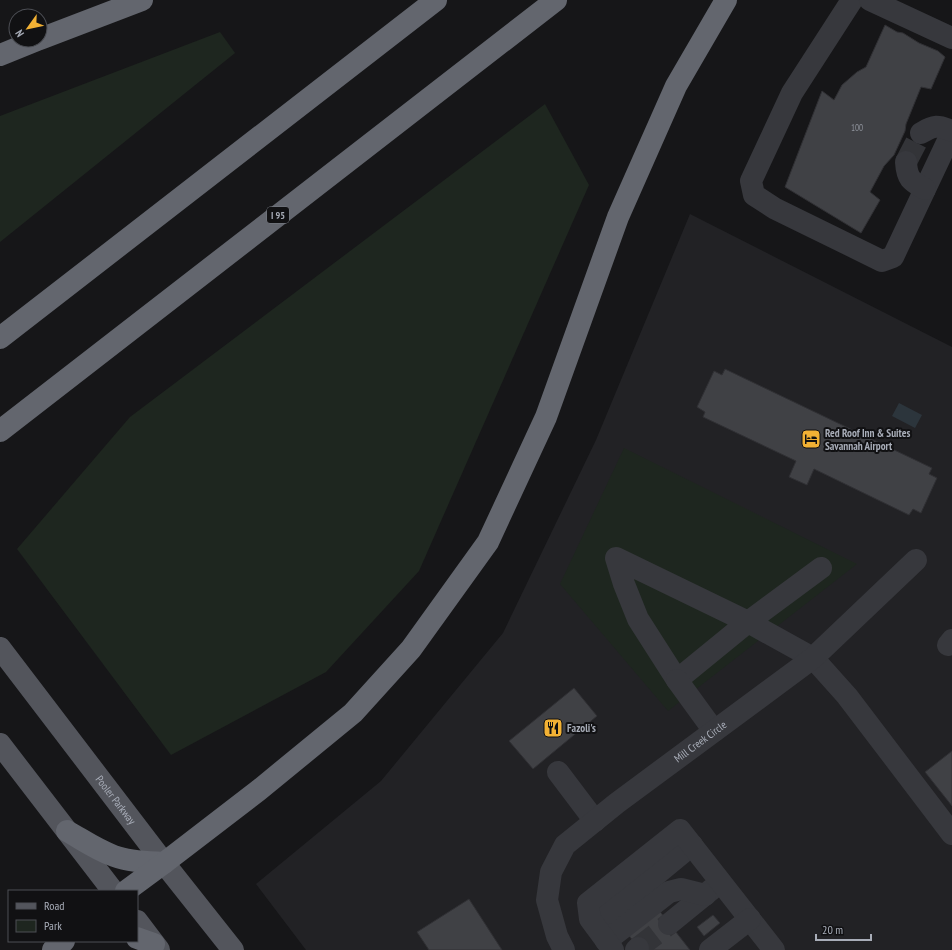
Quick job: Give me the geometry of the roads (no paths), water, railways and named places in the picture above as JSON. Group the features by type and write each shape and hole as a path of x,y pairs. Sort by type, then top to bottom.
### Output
{"highway":[{"path":"48,36 142,0"},
{"path":"0,338 436,0"},
{"name":"I 95","path":"0,431 556,0"},
{"path":"127,890 259,790 353,713 411,649 488,542 546,418 622,210 676,86 726,0"},
{"path":"0,55 17,48"},
{"path":"67,831 91,846 116,857 141,862 164,863"},
{"path":"53,950 63,942"}],"main road":[{"name":"Pooler Parkway","path":"0,648 164,863 233,950"},
{"path":"0,744 112,890"},
{"path":"138,924 150,944"}],"street":[{"path":"852,0 792,93 751,181 754,195 774,208 882,261 893,257 952,132 941,126 931,127 920,133"},
{"path":"870,0 952,38"},
{"path":"906,162 907,173 912,182 925,189"},
{"path":"714,731 676,680 638,619 624,584 616,558 748,622 813,658 847,696 952,834"},
{"name":"Mill Creek Circle","path":"564,950 557,936 547,900 551,872 566,845 617,803 813,658 916,560"},
{"path":"676,680 748,622 821,568"},
{"path":"558,772 595,821"},
{"path":"713,889 669,892 605,938 590,919 588,902 680,830 692,845 713,889 750,919 766,947"},
{"path":"669,924 713,889"},
{"path":"710,950 750,919"}],"tunnel":[{"path":"906,162 921,133"},
{"path":"638,948 669,924"}],"place":[{"name":"Red Roof Inn & Suites Savannah Airport","path":"811,439"},
{"name":"Fazoli's","path":"553,728"}]}
